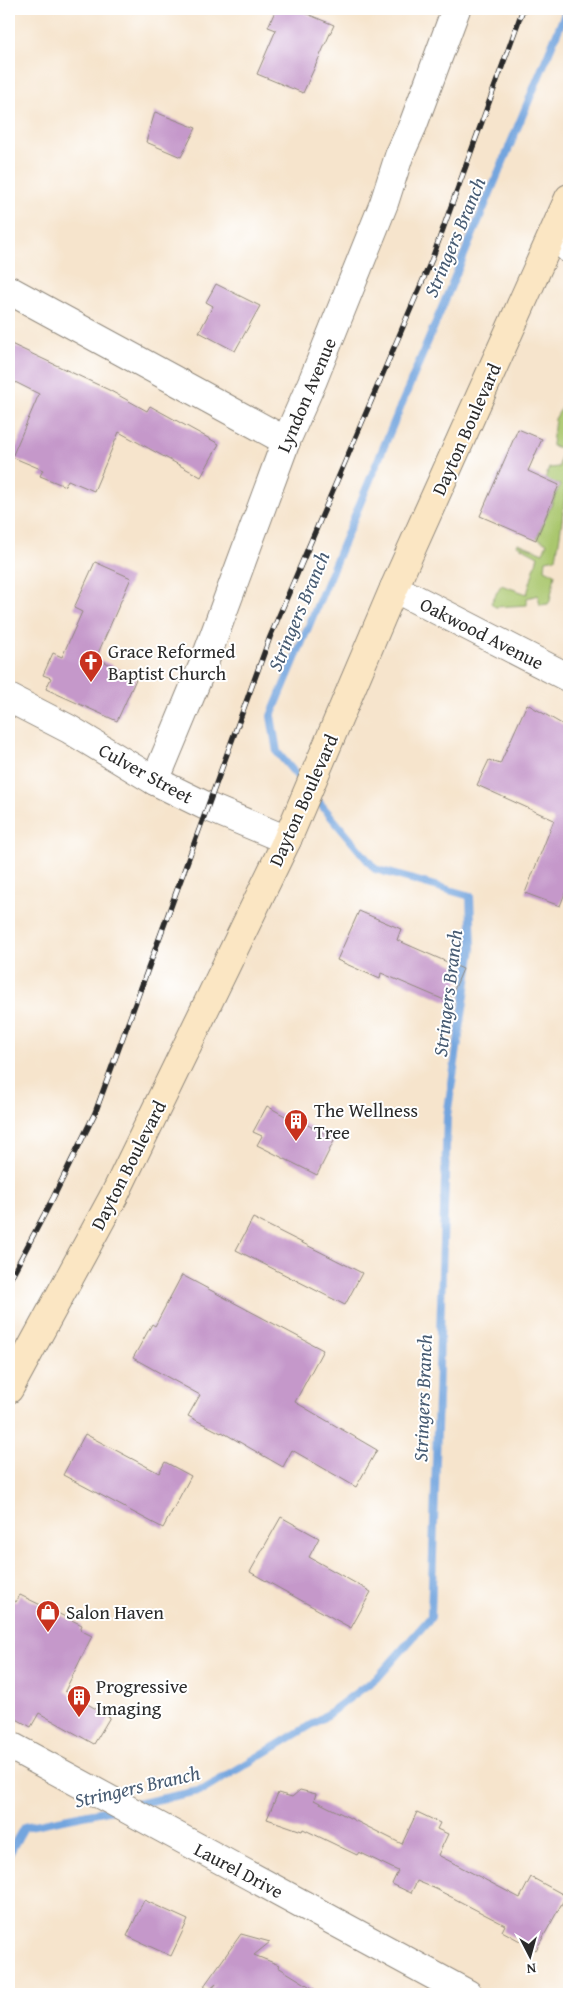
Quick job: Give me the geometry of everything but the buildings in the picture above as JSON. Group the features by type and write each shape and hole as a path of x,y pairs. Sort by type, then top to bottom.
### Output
{"main road":[{"name":"Dayton Boulevard","path":"9,1389 115,1194 287,840 394,588 565,209"}],"street":[{"name":"Lyndon Avenue","path":"155,781 204,663 286,441 313,380 384,204 399,156 413,125 456,9"},
{"path":"565,209 569,249"},
{"path":"9,290 286,441"},
{"name":"Oakwood Avenue","path":"394,588 569,678"},
{"name":"Culver Street","path":"9,698 69,729 155,781 208,808 287,840"},
{"name":"Laurel Drive","path":"9,1746 468,1994"}],"green space":[{"path":"562,407 569,407 567,464 562,520 556,558 546,560 545,569 555,574 550,601 548,604 540,605 538,595 527,598 527,605 495,607 491,603 501,585 527,594 538,556 517,545 518,543 543,553 547,543 537,538 560,485 545,479 549,468 559,467 562,448 552,446 552,444 555,419"}],"waterway":[{"name":"Stringers Branch","path":"304,784 277,752 271,716 567,9"},
{"name":"Stringers Branch","path":"136,1804 203,1790 324,1717 379,1676 431,1617 447,1116 472,948 470,896 375,869 313,795"},
{"name":"Stringers Branch","path":"9,1854 24,1827 113,1809"}],"railway":[{"path":"9,1281 95,1113 270,637 432,259 523,9"}],"place":[{"name":"Grace Reformed Baptist Church","path":"91,683"},
{"name":"The Wellness Tree","path":"296,1142"},
{"name":"Salon Haven","path":"48,1633"},
{"name":"Progressive Imaging","path":"79,1718"}]}
